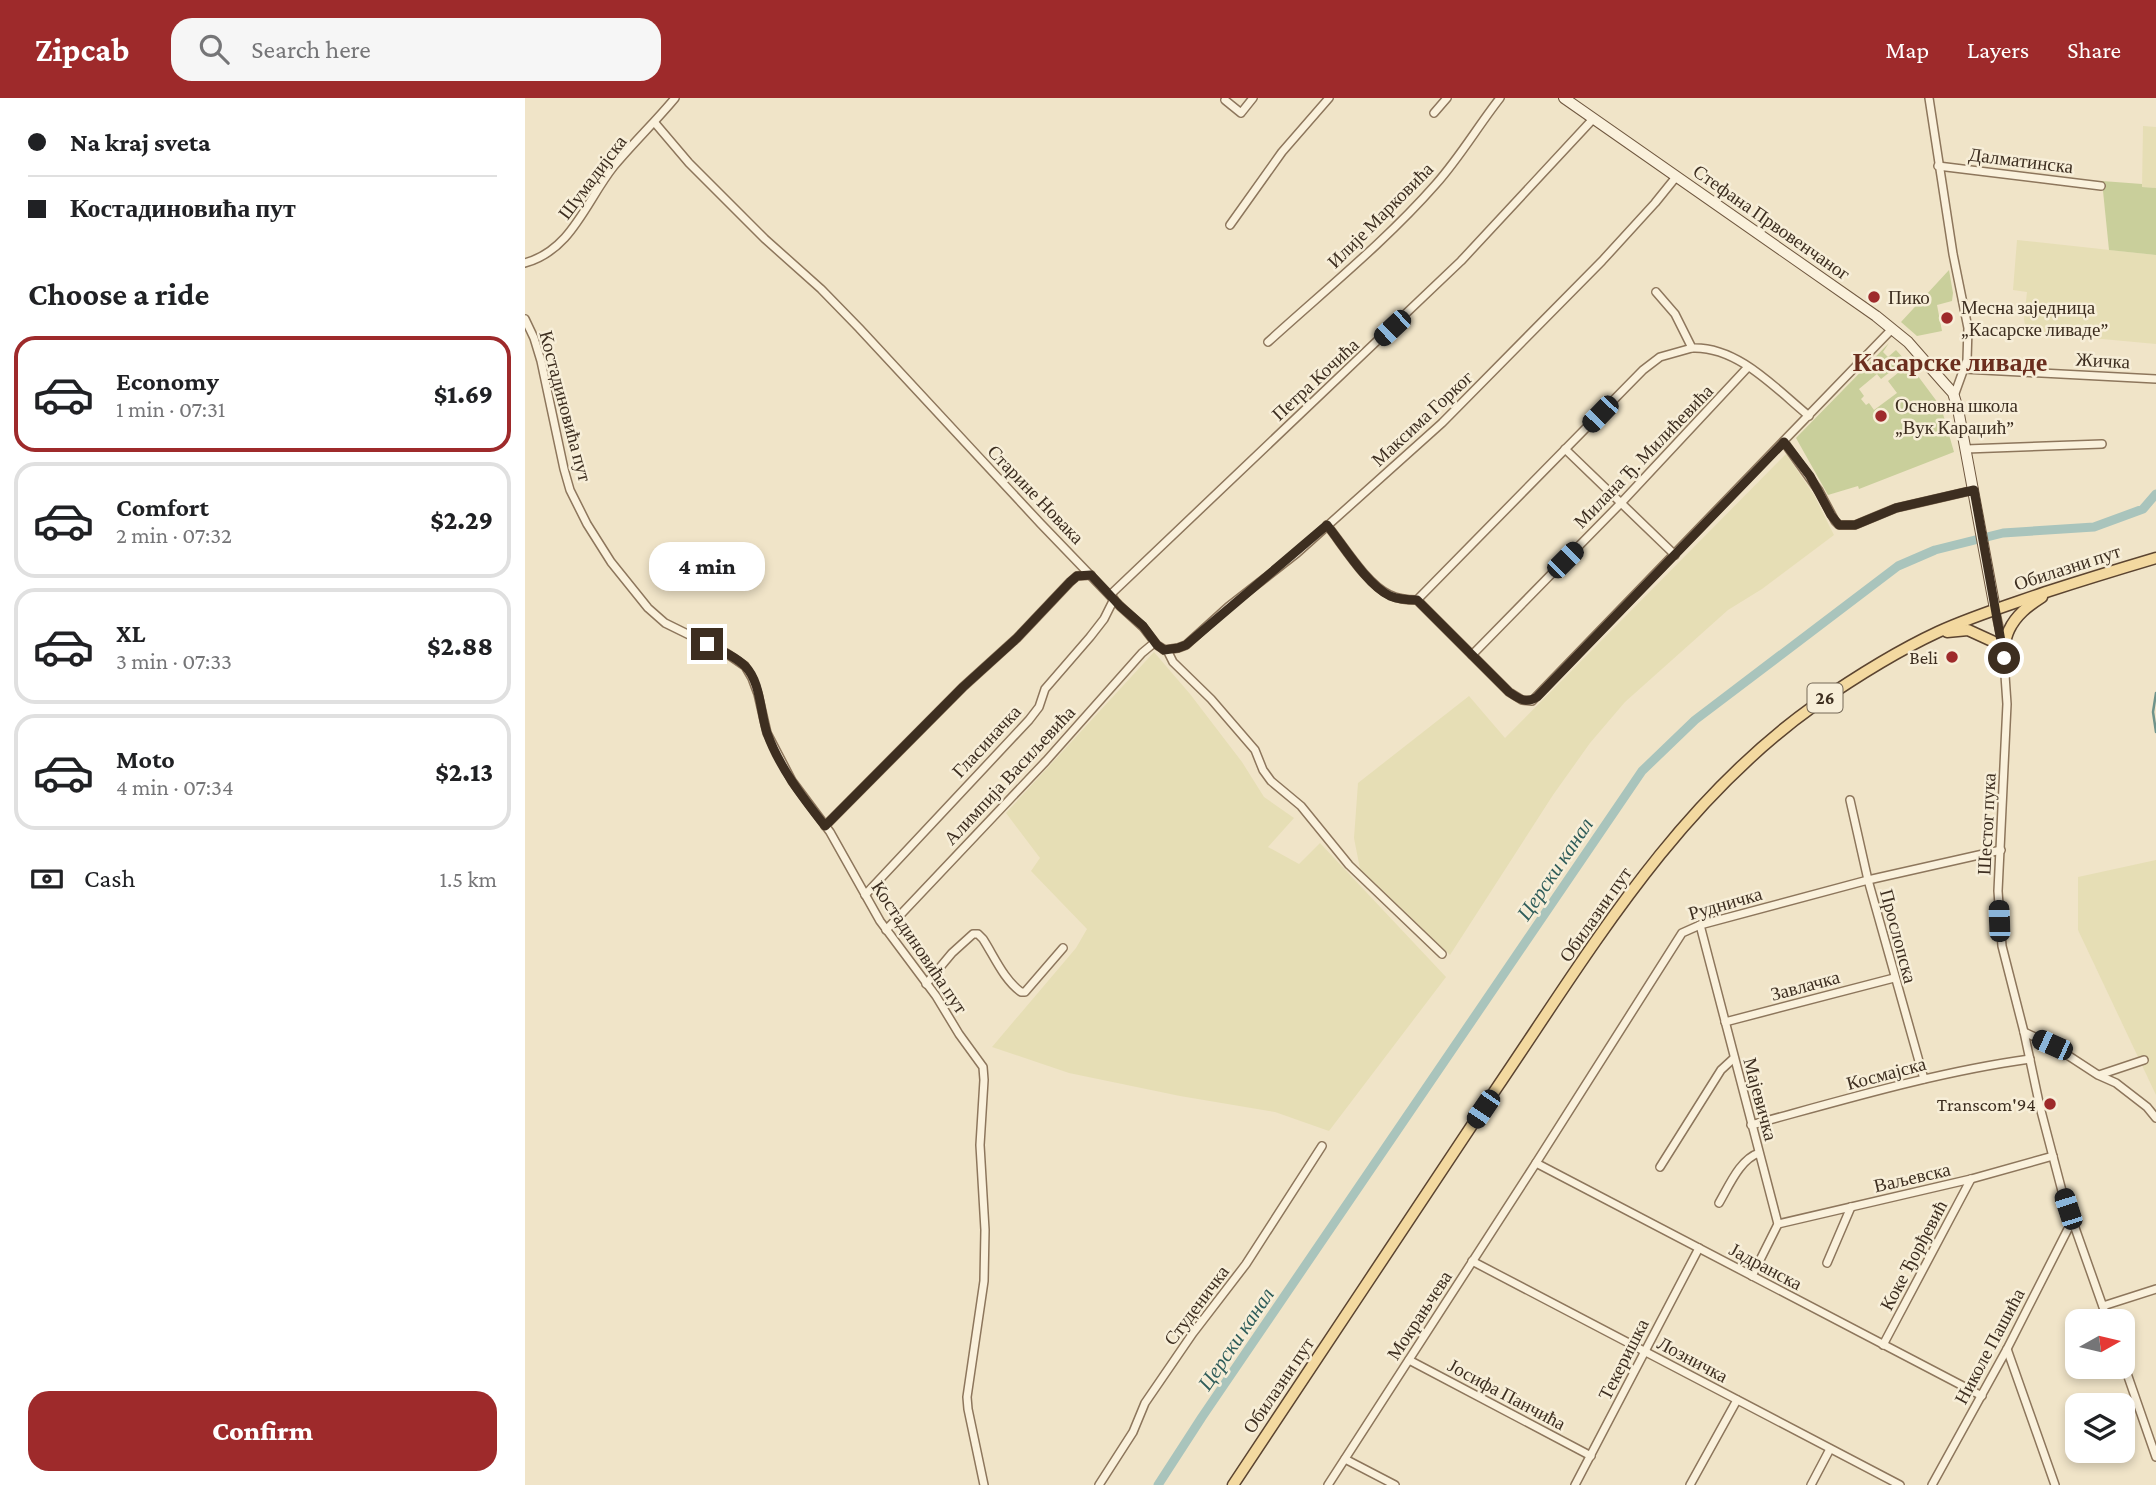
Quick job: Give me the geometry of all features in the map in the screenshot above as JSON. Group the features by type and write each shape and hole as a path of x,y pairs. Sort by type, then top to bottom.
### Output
{"main road":[{"name":"Обилазни пут","path":"1233,1485 1584,958 1676,833 1708,798 1738,768 1796,719 1875,666 1937,632 1995,609 2156,558"},
{"path":"1937,632 1968,631 2003,646 2017,617 2045,593"}],"street":[{"name":"Шумадијска","path":"525,262 542,256 562,242 615,166 675,98"},
{"path":"1225,100 1241,113 1253,98"},
{"path":"1230,225 1282,152 1329,98"},
{"path":"1434,113 1447,98"},
{"name":"Илије Марковића","path":"1268,342 1371,249 1436,184 1500,98"},
{"name":"Стефана Првовенчаног","path":"1564,98 1892,329 1944,383 1954,397 1966,449 1995,609"},
{"path":"1929,98 1938,166 1968,328 1969,349 1954,397"},
{"name":"Петра Кочића","path":"1112,597 1461,261 1594,119"},
{"name":"Старине Новака","path":"655,122 689,163 859,328 1041,524 1143,626 1154,643 1168,652 1173,662 1211,699 1255,750 1263,771 1271,781 1301,806 1349,865 1442,954"},
{"name":"Далматинска","path":"1938,166 2101,186"},
{"name":"Максима Горког","path":"1164,650 1186,645 1441,423 1537,329 1633,228 1676,177"},
{"path":"1656,292 1675,314 1692,348"},
{"name":"Костадиновића пут","path":"525,319 544,372 567,479 587,524 611,562 648,608 665,623 726,653 745,666 752,678 775,751 806,803 825,826 886,930 983,1067 980,1145 985,1230 984,1281 967,1397 984,1485"},
{"path":"1327,525 1364,572 1383,591 1399,598 1417,600 1509,692 1523,700 1532,701 1892,329"},
{"path":"1417,600 1653,361 1692,348 1713,350 1748,368 1809,416"},
{"name":"Милана Ђ. Милићевића","path":"1472,655 1748,368"},
{"name":"Жичка","path":"1964,369 2156,379"},
{"path":"1784,442 1810,476 1839,525 1855,525 1896,508 1974,490"},
{"path":"1966,449 2102,444"},
{"path":"1565,449 1675,555"},
{"path":"825,826 963,687 1017,638 1070,582 1077,576 1091,575"},
{"name":"Гласиначка","path":"865,895 1029,720 1039,707 1045,689 1104,619 1112,597"},
{"name":"Шестог пука","path":"1995,609 2003,646 2007,704 1998,891 2001,933 2053,1156 2072,1221 2104,1309"},
{"name":"Алимпија Васиљевића","path":"886,930 1154,643"},
{"name":"Прослопска","path":"1850,800 1868,880 1924,1079"},
{"name":"Рудничка","path":"1536,1163 1682,933 1700,925 1868,880 2001,850"},
{"name":"Мајевичка","path":"1700,925 1778,1224"},
{"path":"926,984 952,953 973,934 978,934 983,939 1010,982 1021,992 1025,992 1063,948"},
{"name":"Завлачка","path":"1725,1023 1894,978"},
{"path":"2024,1032 2052,1045 2098,1075 2116,1083 2147,1107 2156,1118"},
{"path":"1660,1167 1721,1070 1734,1058"},
{"name":"Космајска","path":"1751,1125 1983,1065 2030,1059"},
{"path":"2098,1075 2144,1060"},
{"name":"Студеничка","path":"1099,1485 1132,1432 1145,1403 1193,1333 1246,1264 1321,1146"},
{"path":"1719,1203 1744,1162 1759,1153"},
{"name":"Ваљевска","path":"1778,1224 1971,1179 2053,1156"},
{"name":"Јадранска","path":"1536,1163 1982,1396"},
{"name":"Мокрањчева","path":"1328,1485 1536,1163"},
{"name":"Коке Ђорђевић","path":"1883,1345 1971,1179"},
{"path":"1827,1263 1851,1207"},
{"name":"Николе Пашића","path":"1933,1485 2007,1349 2072,1221"},
{"path":"1752,1276 1778,1224"},
{"name":"Текеришка","path":"1575,1485 1699,1248"},
{"name":"Лозничка","path":"1472,1261 1900,1485"},
{"path":"2103,1306 2156,1289"},
{"path":"2007,1349 2055,1485"},
{"name":"Јосифа Панчића","path":"1409,1360 1591,1456"},
{"path":"2129,1379 2156,1457"},
{"path":"1690,1485 1737,1400"},
{"path":"1811,1485 1830,1449"},
{"path":"1345,1459 1395,1485"}],"shaded area":[{"path":"2143,126 2156,127 2156,188 2142,187"},
{"path":"2017,240 2156,255 2156,344 2026,332 2024,319 2027,292 2013,290"},
{"path":"1786,454 1814,495 1834,535 1762,589 1728,610 1625,702 1590,743 1553,795 1450,955 1360,869 1354,838 1358,783 1469,696 1505,738"},
{"path":"1154,652 1242,762 1264,797 1294,818 1268,847 1299,864 1320,843 1446,977 1329,1131 1275,1112 1069,1073 992,1047 1076,948 1087,929 1031,871 1040,858 1006,813"},
{"path":"2156,860 2156,1095 2078,930 2078,877"}],"green space":[{"path":"2102,181 2142,184 2142,187 2156,188 2156,255 2109,250"},
{"path":"1949,270 1952,301 1937,305 1942,331 1917,336 1901,322"},
{"name":"Основна школа „Вук Караџић”","path":"1889,343 1883,352 1888,357 1896,350 1905,360 1881,379 1877,374 1859,389 1864,396 1861,399 1866,405 1869,403 1874,410 1897,393 1888,381 1909,364 1941,407 1954,452 1859,489 1858,486 1828,495 1796,438"}],"waterway":[{"name":"Церски канал","path":"1158,1485 1642,771 1695,720 1898,566 1935,550 2003,533 2094,527 2143,509 2156,494"},
{"path":"2156,693 2153,712 2156,732"}],"place":[{"name":"Пико","path":"1874,297"},
{"name":"Месна заједница „Касарске ливаде”","path":"1947,318"},
{"name":"Основна школа „Вук Караџић”","path":"1881,416"},
{"name":"Beli","path":"1952,657"},
{"name":"Transcom'94","path":"2050,1104"}],"district":[{"name":"Касарске ливаде","path":"1950,362"}],"route":[{"path":"707,644 745,666 758,694 775,751 806,803 825,826 1077,576 1091,575 1143,626 1157,645 1164,650 1174,649 1186,645 1327,525 1364,572 1383,591 1405,600 1417,600 1509,692 1523,700 1532,701 1784,442 1810,476 1839,525 1855,525 1896,508 1974,490 2004,658"}]}
